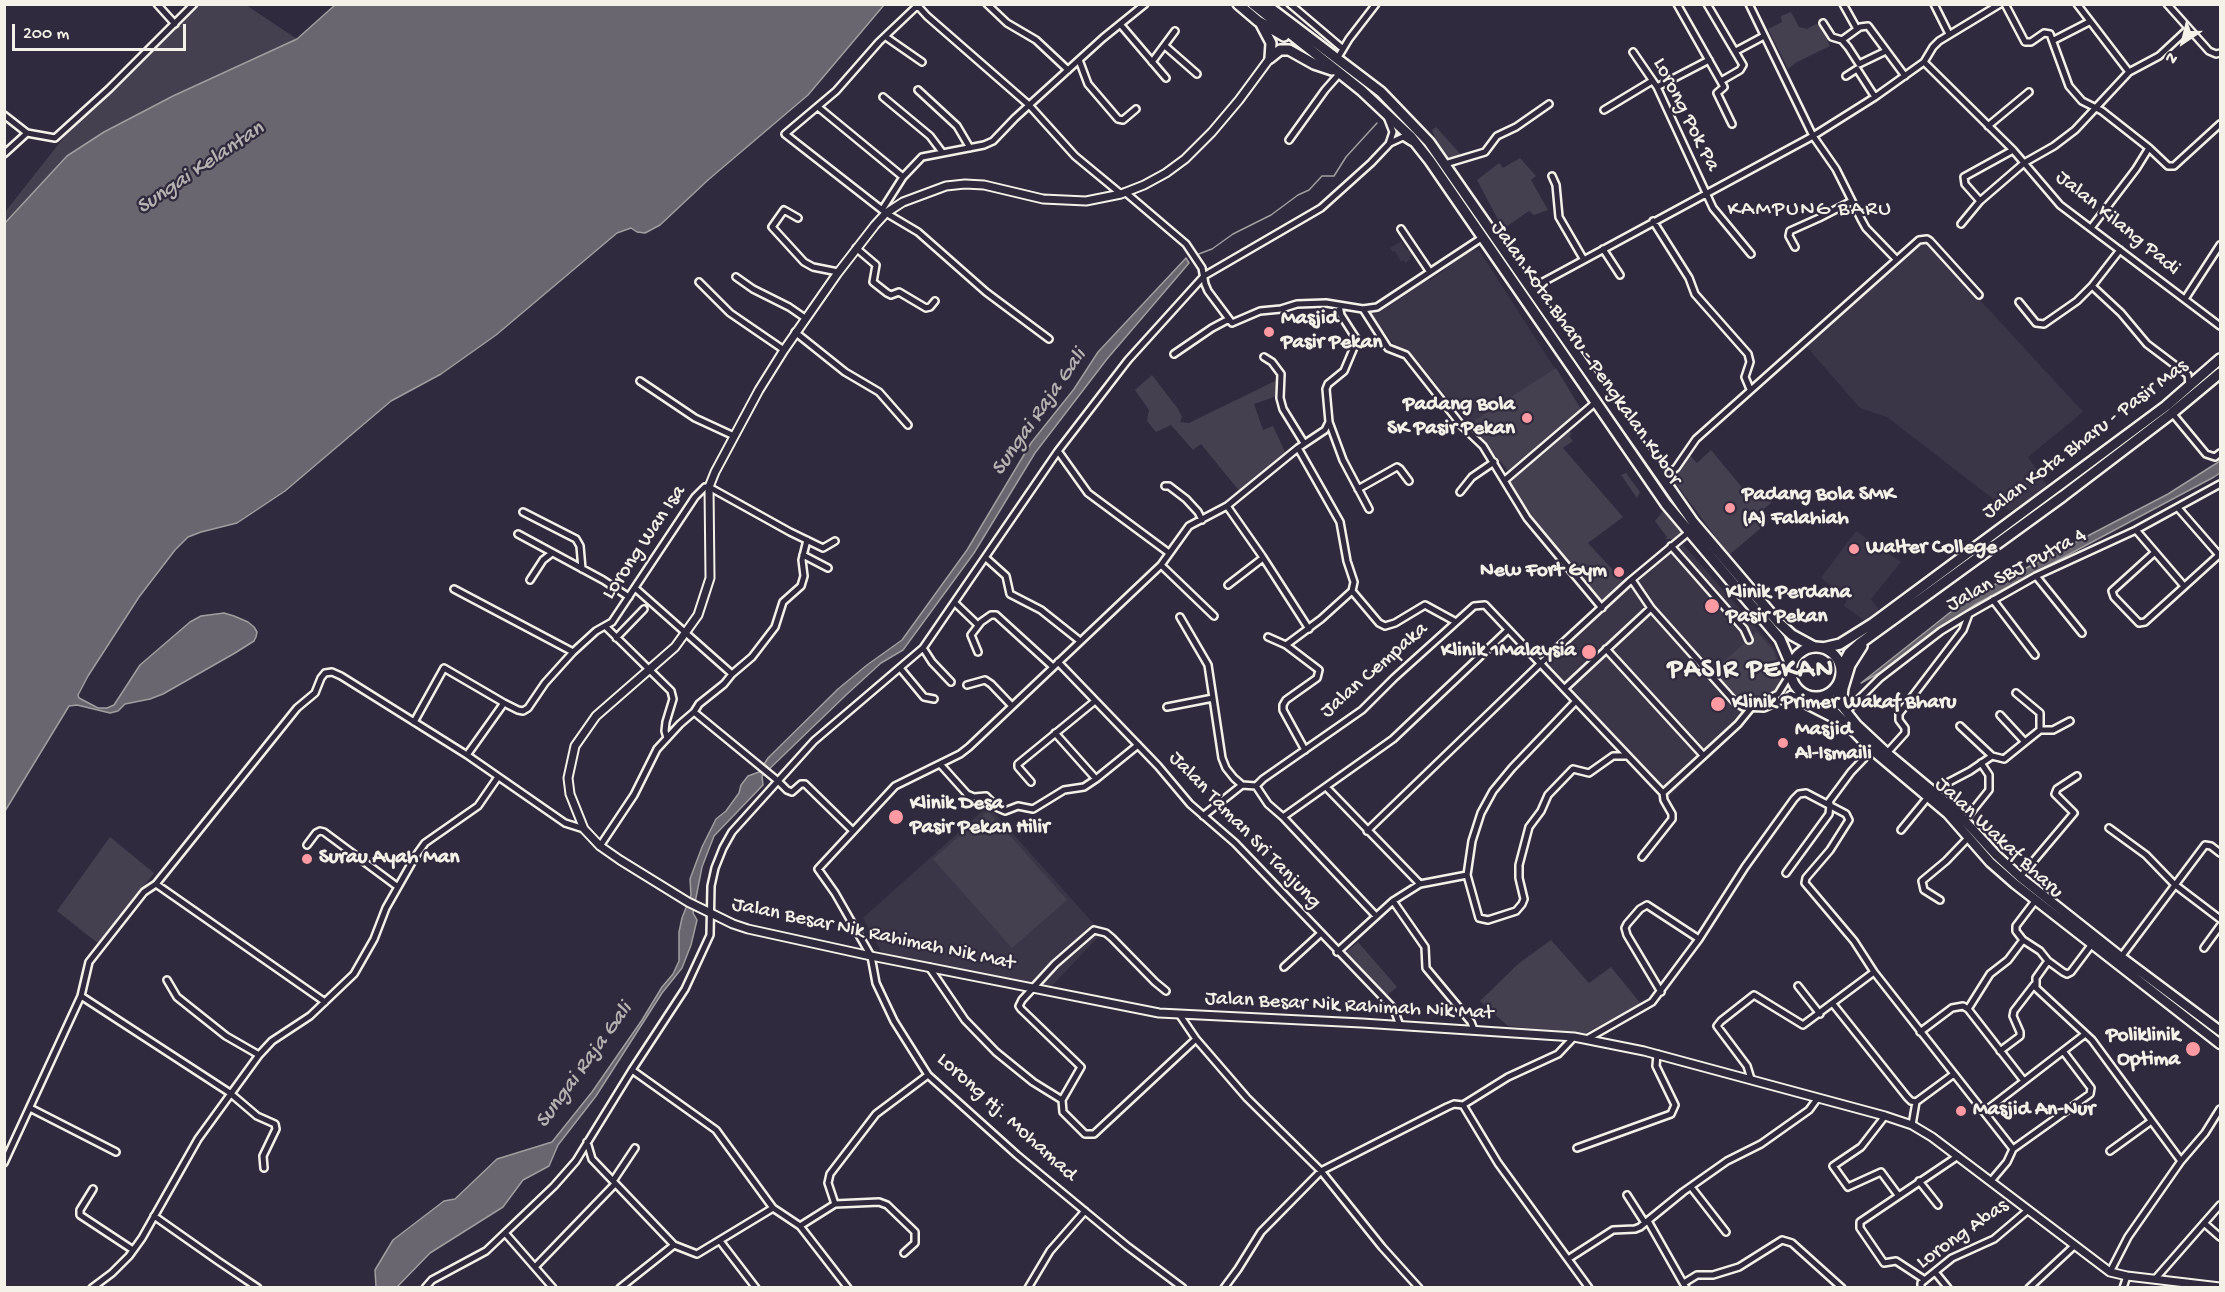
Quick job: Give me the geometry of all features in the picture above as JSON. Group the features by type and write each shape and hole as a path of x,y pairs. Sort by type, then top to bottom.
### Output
{"highway":[{"path":"1238,4 1258,21 1305,47"},
{"path":"1253,4 1305,47"},
{"name":"Jalan Kota Bharu - Pengkalan Kubor","path":"1265,4 1381,92 1405,115 1445,164 1693,522 1779,623 1792,635 1818,647"},
{"path":"1274,4 1342,52 1390,94 1405,115"},
{"path":"1258,21 1270,37 1270,58"},
{"name":"Jalan Kota Bharu - Pengkalan Kubor","path":"1305,47 1381,107 1403,128 1430,161 1666,504 1780,639 1791,670"},
{"path":"1270,58 1280,50 1289,50 1314,64 1339,72"},
{"name":"Jalan Kota Bharu - Pasir Mas","path":"1818,647 1840,644 1872,624 2166,406 2189,380 2220,359"},
{"name":"Jalan Kota Bharu - Pasir Mas","path":"1841,668 1853,649 2062,496 2172,413 2220,373"},
{"path":"1844,708 1843,688 1850,665 1867,639"},
{"path":"1818,647 1835,656 1841,668 1840,680 1827,695 1810,696 1794,683 1791,670 1799,654 1818,647"}],"main road":[{"path":"1837,686 1837,694 1844,708"},
{"path":"1791,696 1831,715 1863,741"},
{"name":"Jalan Wakaf Bharu","path":"1810,696 1834,711 1872,750 1965,820 1996,855 2020,877 2220,1031"},
{"name":"Jalan Wakaf Bharu","path":"1844,708 1930,794 1990,862 2035,901 2220,1044"}],"street":[{"path":"157,4 175,24"},
{"path":"4,115 27,133 55,138 194,4"},
{"path":"987,4 1007,23 1036,40 1068,70"},
{"path":"884,212 903,177 922,157 984,145 993,141 1029,105 1145,4"},
{"path":"1290,4 1342,52 1376,4"},
{"path":"1677,4 1724,87 1717,93 1732,124"},
{"path":"1707,4 1742,62 1742,68 1721,81"},
{"path":"1749,4 1814,136 1831,160 1866,228 1896,259"},
{"path":"1843,4 1857,29"},
{"path":"1934,4 1949,34"},
{"path":"1532,288 1814,136 1924,62 1933,47 1949,34 2002,4 2025,42 2031,42 2047,33 2054,40 2069,86 2082,101 2149,148 2171,167 2220,124"},
{"path":"2077,4 2129,72"},
{"path":"2167,4 2209,51 2220,53"},
{"path":"1048,339 986,292 918,232 884,212 785,134 818,107 919,5 927,16 1029,105 1075,156 1178,236 1191,250 1202,268 1204,284 1232,323 1260,311 1281,309 1297,304 1311,303 1363,309 1377,307 1483,237"},
{"path":"2054,40 2089,22"},
{"path":"1823,23 1832,37 1842,40 1859,64 1886,51"},
{"path":"1120,24 1166,78"},
{"path":"1842,40 1857,29 1868,26 1905,76"},
{"path":"1961,224 1980,201 2024,163 2065,139 2129,72 2159,56 2188,29"},
{"path":"1152,62 1174,31"},
{"path":"886,36 922,62"},
{"path":"1736,51 1764,36"},
{"path":"1165,46 1197,74"},
{"name":"Lorong Pok Pa","path":"1633,52 1657,87 1720,218 1751,254"},
{"name":"Jalan Besar Nik Rahimah Nik Mat","path":"1270,58 1239,100 1185,159 1166,173 1123,193 1086,201 1054,200 1025,196 984,185 965,184 946,186 922,194 884,212 795,332 734,436 709,487 710,578 698,615 687,633 650,670 596,716 575,746 568,778 570,794 584,829 600,846 692,904 748,929 1142,1010 1587,1039 1657,1054 1885,1116 1912,1125 1932,1137 2110,1272 2220,1287"},
{"path":"1079,60 1088,84 1118,120 1123,120 1136,109"},
{"path":"1657,87 1710,60"},
{"name":"Jalan Kilang Padi","path":"1924,62 2013,150 2061,206 2220,326"},
{"path":"1846,76 1857,69 1875,97"},
{"path":"1288,141 1339,72"},
{"path":"1604,110 1652,81"},
{"path":"918,90 957,126 970,148"},
{"path":"1988,126 2029,92"},
{"path":"883,97 930,136 942,152"},
{"path":"1445,164 1485,152 1497,136 1516,128 1549,104"},
{"path":"818,107 903,177"},
{"path":"1381,107 1393,132 1389,144"},
{"path":"4,154 27,133"},
{"path":"426,1287 432,1280 486,1251 554,1186 575,1162 685,990 710,935 711,886 714,868 732,832 814,741 923,648 1058,451 1130,359 1204,276 1321,208 1398,138 1406,138 1430,161"},
{"path":"2091,228 2136,169 2149,148"},
{"path":"1980,201 1965,184 1964,177 2013,150"},
{"path":"1552,176 1556,185 1559,217 1584,260"},
{"path":"1795,247 1789,236 1790,231 1852,201"},
{"path":"798,218 784,210 772,227 804,262 813,267 838,272"},
{"path":"1653,221 1689,278 1695,294 1748,354 1750,362 1744,377 1750,389"},
{"path":"1401,229 1430,272"},
{"path":"1662,478 1676,468 1696,439 1918,240 1927,238 1979,295"},
{"path":"2185,299 2220,245"},
{"path":"856,248 876,265 873,282 887,293 891,295 899,292 926,308 935,301"},
{"path":"1603,249 1620,274"},
{"path":"2019,302 2041,325 2071,306 2092,286 2120,250"},
{"path":"736,277 805,318"},
{"path":"699,282 730,312 784,350"},
{"path":"2092,286 2121,313 2147,344 2189,380"},
{"path":"1339,306 1341,315 1358,340 1344,371 1326,389 1329,422 1341,457 1369,509"},
{"path":"1363,309 1388,348 1406,355 1462,426 1483,446 1527,518 1602,608"},
{"path":"1174,354 1212,328 1229,320"},
{"path":"795,332 845,372 879,392 908,425"},
{"path":"1264,357 1272,362 1281,374 1280,398 1283,409 1304,443"},
{"path":"640,381 688,414 734,436"},
{"path":"1505,480 1596,402"},
{"path":"2172,413 2206,454 2215,457 2220,453"},
{"name":"Lorong Hj. Mohamad","path":"1184,1287 1127,1246 928,1075 876,983 871,956 819,869 895,786 969,747 1161,565 1189,526 1227,506 1304,443 1325,430 1329,422"},
{"path":"1286,645 1309,629 1352,591 1354,576 1347,561 1340,522 1298,448"},
{"path":"1058,451 1088,493 1169,553"},
{"path":"1461,492 1472,477 1494,462"},
{"path":"1358,489 1397,467 1408,481"},
{"name":"Jalan SBJ Putra 4","path":"1844,708 1941,631 1969,614 2036,576 2136,530 2220,484"},
{"path":"1165,486 1169,486 1186,499 1202,520"},
{"path":"709,487 823,548 835,541"},
{"name":"Lorong Wan Isa","path":"414,722 444,668 518,710 524,711 528,708 545,683 573,652 596,631 612,622 695,497 702,489 709,487"},
{"path":"1227,506 1309,629"},
{"path":"2155,552 2112,591 2114,597 2136,621 2142,623 2220,554 2178,508"},
{"path":"522,512 576,539 580,546 582,569"},
{"path":"2136,530 2184,586"},
{"path":"1368,831 1540,664 1632,580 1689,532"},
{"path":"518,534 629,597"},
{"path":"600,846 637,791 655,753 699,704 724,684 754,654 774,627 783,602 801,586 804,576 803,555 807,540"},
{"path":"1671,546 1745,630 1749,640"},
{"path":"530,580 543,560 552,553"},
{"path":"803,555 828,568"},
{"path":"986,558 1006,576 1010,594 1041,610 1080,641"},
{"path":"1228,585 1263,558"},
{"path":"1161,565 1214,616"},
{"path":"2036,576 2082,633"},
{"path":"1632,580 1651,608 1735,702 1743,707 1751,708 1773,705 1791,696 1810,696"},
{"path":"635,588 732,674"},
{"path":"454,589 573,652"},
{"path":"1352,591 1379,623 1385,626 1395,623 1425,605 1456,622"},
{"path":"1994,600 2035,655"},
{"path":"955,603 978,624"},
{"name":"Jalan Cempaka","path":"1256,786 1362,710 1474,606 1485,605 1508,630"},
{"path":"1564,688 1651,608"},
{"path":"616,638 644,609"},
{"path":"1887,753 1905,733 1905,728 1899,720 1899,714 1963,630 1969,614"},
{"path":"978,652 971,638 978,624 991,615 998,616 1053,667"},
{"path":"1180,616 1208,665 1222,758 1226,768 1242,785"},
{"path":"605,626 671,691 673,699 666,722 667,738"},
{"path":"1283,817 1403,730 1508,630 1663,793 1672,819 1642,857"},
{"path":"1268,637 1286,645 1319,670 1317,678 1286,700 1283,705 1283,710 1305,750"},
{"path":"923,648 932,662 951,682"},
{"path":"1606,649 1702,754"},
{"name":"Jalan Taman Sri Tanjung","path":"1058,662 1203,816 1234,843 1337,952 1355,968 1394,1010 1400,1026"},
{"path":"900,668 924,697 934,699"},
{"path":"1663,793 1702,754 1738,724 1751,708 1778,694 1791,670"},
{"path":"4,1163 81,996 89,962 144,892 156,884 297,708 315,693 325,673 332,672 341,676 467,755 565,823 584,829"},
{"path":"967,685 985,680 992,684 1012,706"},
{"path":"2016,693 2040,713 2040,730"},
{"path":"1167,707 1213,698"},
{"path":"1031,782 1018,764 1095,701"},
{"path":"1576,701 1493,790 1481,813 1472,841 1467,875 1479,918 1488,920 1520,908 1524,899 1518,878 1519,865 1527,832 1548,795 1573,769 1589,773 1613,756 1628,756"},
{"path":"467,755 504,703"},
{"path":"694,712 787,790 792,792 801,784 805,784 853,831"},
{"path":"2000,715 2025,742"},
{"path":"1960,726 1992,756 2004,759 2040,730 2053,730 2070,721"},
{"path":"1055,732 1096,779"},
{"path":"940,764 967,794 974,797 986,796 998,808 1005,811 1018,806 1033,809 1064,790 1084,787 1138,745"},
{"path":"1786,873 1828,814 1829,804 1851,772 1872,750"},
{"path":"1901,830 1930,794 1992,756"},
{"path":"1965,820 1989,790 1989,775 1981,762"},
{"path":"2020,877 2074,813 2055,794 2057,789 2077,776"},
{"path":"92,1287 112,1273 133,1250 198,1139 259,1055 272,1041 310,1016 354,974 366,955 386,908 425,843 478,807 498,777"},
{"path":"1203,816 1242,785 1256,786 1268,804 1376,916"},
{"path":"1326,787 1420,884"},
{"path":"1587,1039 1646,1007 1661,992 1794,799 1799,794 1806,793 1846,814 1849,820 1830,850 1806,878 1805,883 1854,941 1874,972 2013,1149"},
{"path":"2109,828 2146,855 2174,885 2220,919"},
{"path":"307,845 316,833 324,832 398,886"},
{"path":"1940,900 1924,890 1922,881 1946,861 1969,837"},
{"path":"2121,957 2205,845 2211,846 2220,853"},
{"path":"1337,952 1394,901 1420,884 1467,875"},
{"path":"156,884 325,1002"},
{"path":"1394,901 1425,947 1426,968 1471,1022 1474,1030"},
{"path":"2035,901 2015,928 2023,940 2040,951 2048,961 2069,974 2092,944"},
{"path":"1661,992 1625,928 1640,909 1647,905 1699,939"},
{"path":"2204,948 2220,926"},
{"path":"1166,991 1112,938 1106,933 1095,930 1055,964 1020,1002 1021,1009 1081,1067 1062,1100 1066,1117 1085,1134 1091,1135 1196,1039"},
{"path":"1284,967 1320,934"},
{"path":"1968,1009 1990,974 2008,960 2023,940"},
{"path":"2001,1051 2020,1036 2013,1011 2034,985 2048,961"},
{"path":"928,966 965,1020 996,1052 1033,1082 1062,1100"},
{"path":"1751,1079 1747,1066 1718,1026 1721,1021 1754,995 1800,1024 1806,1023 1874,972"},
{"path":"167,980 177,997 226,1036 259,1055"},
{"path":"2034,985 2092,1040 2150,1122 2181,1161"},
{"path":"1798,987 1820,1014"},
{"path":"81,996 230,1093 257,1116 276,1125 263,1156 264,1168"},
{"path":"1833,1004 1907,1097 1916,1102"},
{"path":"1920,1032 1957,1005 1968,1009 2024,1081"},
{"path":"1179,1014 1196,1039 1247,1098 1321,1171 1382,1247 1419,1287"},
{"path":"1984,1112 2085,1035"},
{"path":"1462,1106 1508,1077 1557,1054 1574,1037"},
{"path":"1991,1181 2007,1162 2013,1149 2090,1095 2091,1088 2063,1051"},
{"path":"1577,1148 1671,1114 1675,1105 1656,1066 1657,1054"},
{"path":"632,1070 715,1129 773,1208 800,1226 849,1287"},
{"path":"1912,1125 1916,1102 1954,1074"},
{"path":"835,1203 828,1183 830,1174 875,1115 928,1075"},
{"path":"1568,1259 1613,1230 1635,1229 1647,1222 1727,1161 1761,1144 1809,1110 1817,1099"},
{"path":"1224,1287 1261,1232 1321,1171 1454,1104 1462,1106 1498,1163 1588,1287"},
{"path":"30,1108 116,1152"},
{"path":"2110,1272 2128,1237 2181,1161 2205,1133 2220,1109"},
{"path":"1885,1116 1861,1147 1833,1166 1848,1187 1881,1172 1899,1194"},
{"path":"2110,1151 2150,1122"},
{"path":"587,1142 591,1157 674,1245 697,1254 773,1208"},
{"path":"535,1268 614,1183 635,1148"},
{"path":"1925,1280 1896,1261 1884,1263 1859,1225 1862,1219 1958,1156"},
{"path":"1919,1181 1938,1205"},
{"path":"1691,1187 1726,1232"},
{"path":"93,1189 80,1210 80,1215 133,1250"},
{"path":"1627,1196 1647,1222 1685,1285 1696,1275 1711,1275 1739,1267 1782,1240 1791,1243 1840,1287"},
{"path":"800,1226 835,1203 879,1202 887,1205 915,1232 915,1243 904,1253"},
{"path":"2156,1278 2220,1205"},
{"path":"1028,1287 1050,1251 1085,1211"},
{"name":"Lorong Abas","path":"1921,1287 1921,1283 1962,1252 1994,1239 2027,1211"},
{"path":"154,1216 218,1262 258,1287"},
{"path":"2205,1223 2220,1237"},
{"path":"504,1233 553,1287"},
{"path":"720,1241 756,1287"},
{"path":"620,1287 628,1285 674,1245"},
{"path":"2029,1287 2074,1246"},
{"path":"1935,1272 1948,1287"},
{"path":"2123,1287 2127,1276"}],"shaded area":[{"path":"201,5 246,5 297,39 173,96 104,132 67,156 5,223 5,212 65,136"},
{"path":"1791,12 1799,27 1807,29 1816,24 1820,25 1830,46 1797,62 1788,69 1768,29 1782,22 1781,16"},
{"path":"1436,127 1463,157 1451,163 1439,147 1432,130"},
{"path":"1520,158 1536,176 1531,180 1548,210 1534,215 1529,211 1503,229 1477,180 1499,163 1503,168"},
{"path":"1923,238 2083,412 2028,457 2047,485 2015,511 2006,509 1887,417 1860,408 1806,346"},
{"path":"1401,241 1406,250 1409,249 1413,255 1405,263 1404,260 1401,262 1395,251 1393,252 1390,248"},
{"path":"1472,249 1479,250 1582,411 1510,474 1409,351 1398,350 1371,314 1424,279 1430,280 1446,269 1447,265"},
{"name":"Padang Bola SK Pasir Pekan","path":"1556,368 1582,411 1510,472 1469,424"},
{"path":"1152,375 1178,409 1182,417 1180,422 1189,423 1277,380 1277,396 1254,404 1263,430 1273,426 1286,454 1241,493 1201,444 1193,450 1171,425 1156,432 1147,421 1149,410 1135,390"},
{"path":"1566,427 1572,434 1569,436 1573,441 1563,448 1623,517 1588,543 1623,581 1627,579 1629,582 1602,608 1527,518 1505,480"},
{"name":"Padang Bola SMK (A) Falahiah","path":"1711,450 1750,497 1760,489 1772,502 1759,513 1768,522 1729,555 1671,477 1688,453 1697,463"},
{"path":"1626,473 1640,492 1637,498 1621,475"},
{"path":"1664,510 1681,533 1673,539 1665,539 1667,537 1655,521"},
{"path":"1856,531 1901,562 1871,599 1879,610 1865,621 1844,606 1847,599 1821,578"},
{"path":"1680,541 1775,649 1790,691 1753,713 1670,796 1657,795 1540,668"},
{"path":"1757,632 1773,650 1778,663 1780,686 1760,698 1747,702 1737,699 1713,671"},
{"path":"988,806 1102,933 1047,991 882,953 863,918"},
{"path":"988,811 1067,900 1012,948 933,859"},
{"path":"110,837 154,873 99,944 57,911"},
{"path":"1551,940 1589,983 1611,967 1641,1004 1584,1034 1508,1026 1480,1001 1518,964"},
{"path":"1358,942 1397,987 1386,996 1347,957 1347,951"}],"water":[{"name":"Sungai Kelantan","path":"335,5 884,5 808,95 708,180 660,225 645,233 631,228 617,233 496,335 441,374 391,401 285,491 237,523 188,537 175,550 139,597 88,676 78,695 79,698 98,708 114,705 140,665 190,622 201,616 224,613 248,622 257,632 254,641 163,694 125,704 118,711 110,713 77,705 69,706 5,811 5,223 67,156 104,132 173,96 297,39"},
{"path":"1186,258 1189,263 1107,359 1035,453 974,553 903,650 881,663 762,776 763,785 714,836 702,867 693,913 697,920 682,968 662,993 596,1096 558,1145 549,1166 523,1180 503,1207 430,1253 397,1287 376,1287 375,1270 393,1240 444,1201 455,1199 497,1159 552,1142 592,1092 673,974 679,961 679,932 691,895 690,879 716,819 726,811 748,776 759,772 768,758 838,689 902,640 967,550 1031,443 1074,389 1098,352"},
{"path":"2220,461 2220,473 2214,477 1974,605 1883,671 1861,683 1967,599 2168,494"}],"waterway":[{"name":"Sungai Raja Gali","path":"1196,255 1212,249 1233,234 1271,215 1298,195 1309,190 1322,176 1334,176 1346,157 1377,123"}],"place":[{"name":"Masjid Pasir Pekan","path":"1269,332"},
{"name":"Padang Bola SK Pasir Pekan","path":"1527,418"},
{"name":"Padang Bola SMK (A) Falahiah","path":"1730,508"},
{"name":"Walter College","path":"1854,549"},
{"name":"New Fort Gym","path":"1619,572"},
{"name":"Klinik Perdana Pasir Pekan","path":"1712,606"},
{"name":"Klinik 1Malaysia","path":"1589,652"},
{"name":"Klinik Primer Wakaf Bharu","path":"1718,704"},
{"name":"Masjid Al-Ismaili","path":"1783,743"},
{"name":"Klinik Desa Pasir Pekan Hilir","path":"896,817"},
{"name":"Surau Ayah Man","path":"307,859"},
{"name":"Poliklinik Optima","path":"2193,1049"},
{"name":"Masjid An-Nur","path":"1961,1111"}],"district":[{"name":"KAMPUNG BARU","path":"1810,211"},
{"name":"PASIR PEKAN","path":"1751,672"}]}
